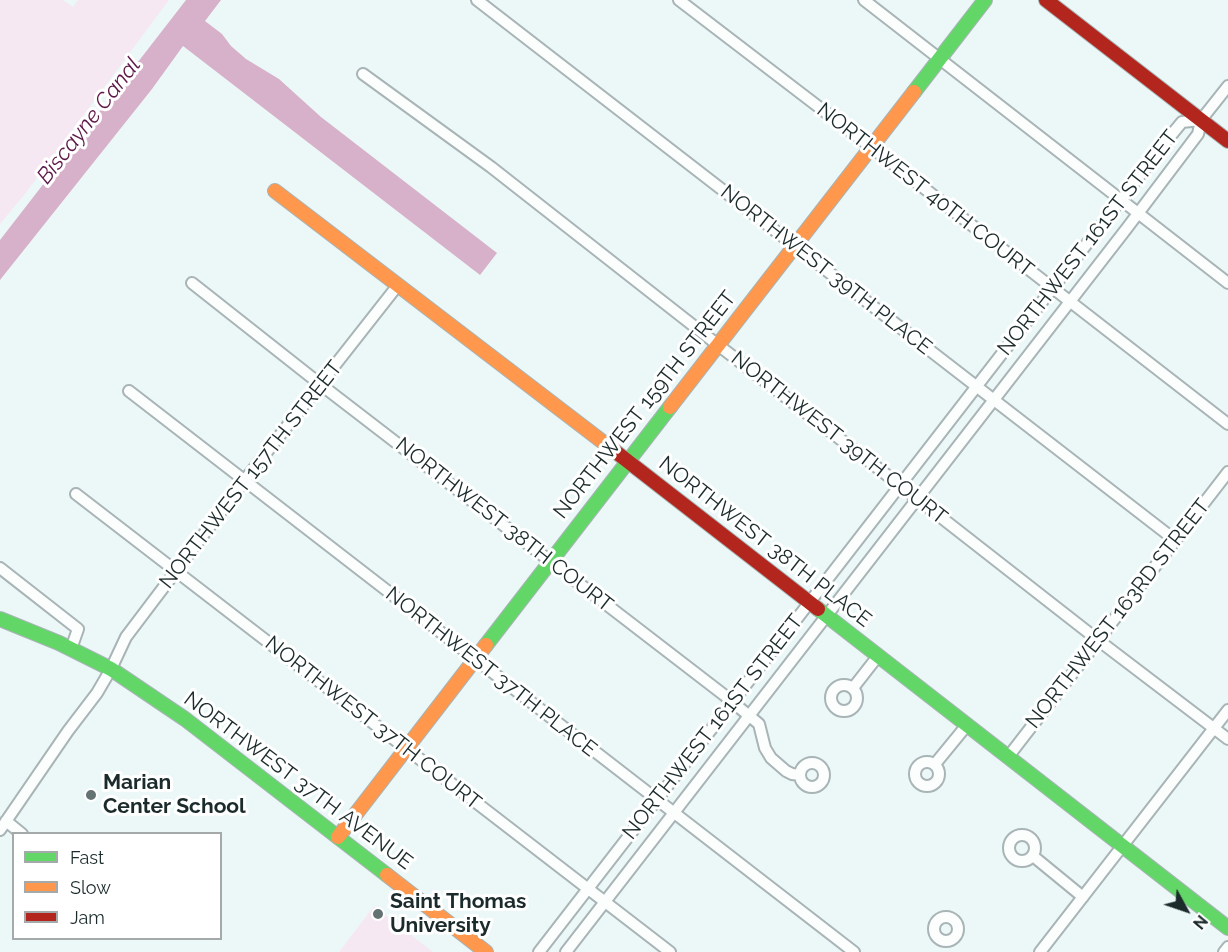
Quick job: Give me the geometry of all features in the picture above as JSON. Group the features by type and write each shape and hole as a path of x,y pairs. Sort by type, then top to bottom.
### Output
{"street":[{"name":"NORTHWEST 39TH PLACE","path":"477,0 1175,540"},
{"name":"NORTHWEST 40TH COURT","path":"679,0 1228,424"},
{"path":"864,0 1228,283"},
{"name":"NORTHWEST 159TH STREET","path":"338,837 985,0"},
{"path":"1046,0 1228,141"},
{"name":"NORTHWEST 39TH COURT","path":"363,74 491,166 1098,640 1228,738"},
{"path":"1201,120 1228,86"},
{"name":"NORTHWEST 161ST STREET","path":"539,952 1182,122 1201,120 1198,134 566,952"},
{"name":"NORTHWEST 38TH PLACE","path":"275,191 1228,928"},
{"name":"NORTHWEST 38TH COURT","path":"192,283 733,702 759,724 765,748 771,758 786,771 800,775"},
{"name":"NORTHWEST 157TH STREET","path":"3,825 97,693 126,637 244,481 398,285"},
{"name":"NORTHWEST 37TH PLACE","path":"129,391 854,952"},
{"name":"NORTHWEST 163RD STREET","path":"1008,757 1228,472"},
{"name":"NORTHWEST 37TH COURT","path":"76,494 670,952"},
{"path":"0,568 78,629 71,649"},
{"name":"NORTHWEST 37TH AVENUE","path":"0,619 71,649 111,669 185,719 486,952"},
{"path":"853,688 878,656"},
{"path":"1040,952 1228,710"},
{"path":"934,764 967,724"},
{"path":"3,825 18,832"},
{"path":"1033,856 1083,897"},
{"path":"1224,952 1228,947"}],"shaded area":[{"path":"0,0 63,0 73,7 78,0 169,0 25,194 0,224"},
{"path":"186,0 221,0 205,21 222,34 231,46 246,59 279,79 321,117 497,253 480,275 183,46 152,89 0,280 0,240"},
{"path":"374,906 433,952 339,952"}],"traffic: fast":[{"path":"914,92 985,0"},
{"path":"486,645 670,407"},
{"path":"818,609 1228,928"},
{"path":"0,619 59,643 111,669 185,719 387,875"}],"traffic: slow":[{"path":"670,407 914,92"},
{"path":"275,191 612,449"},
{"path":"338,837 486,645"},
{"path":"387,875 486,952"}],"traffic: jam":[{"path":"1046,0 1228,141"},
{"path":"612,449 818,609"}],"place":[{"name":"Marian Center School","path":"91,795"},
{"name":"Saint Thomas University","path":"378,914"}],"water label":[{"name":"Biscayne Canal","path":"89,121"}]}
